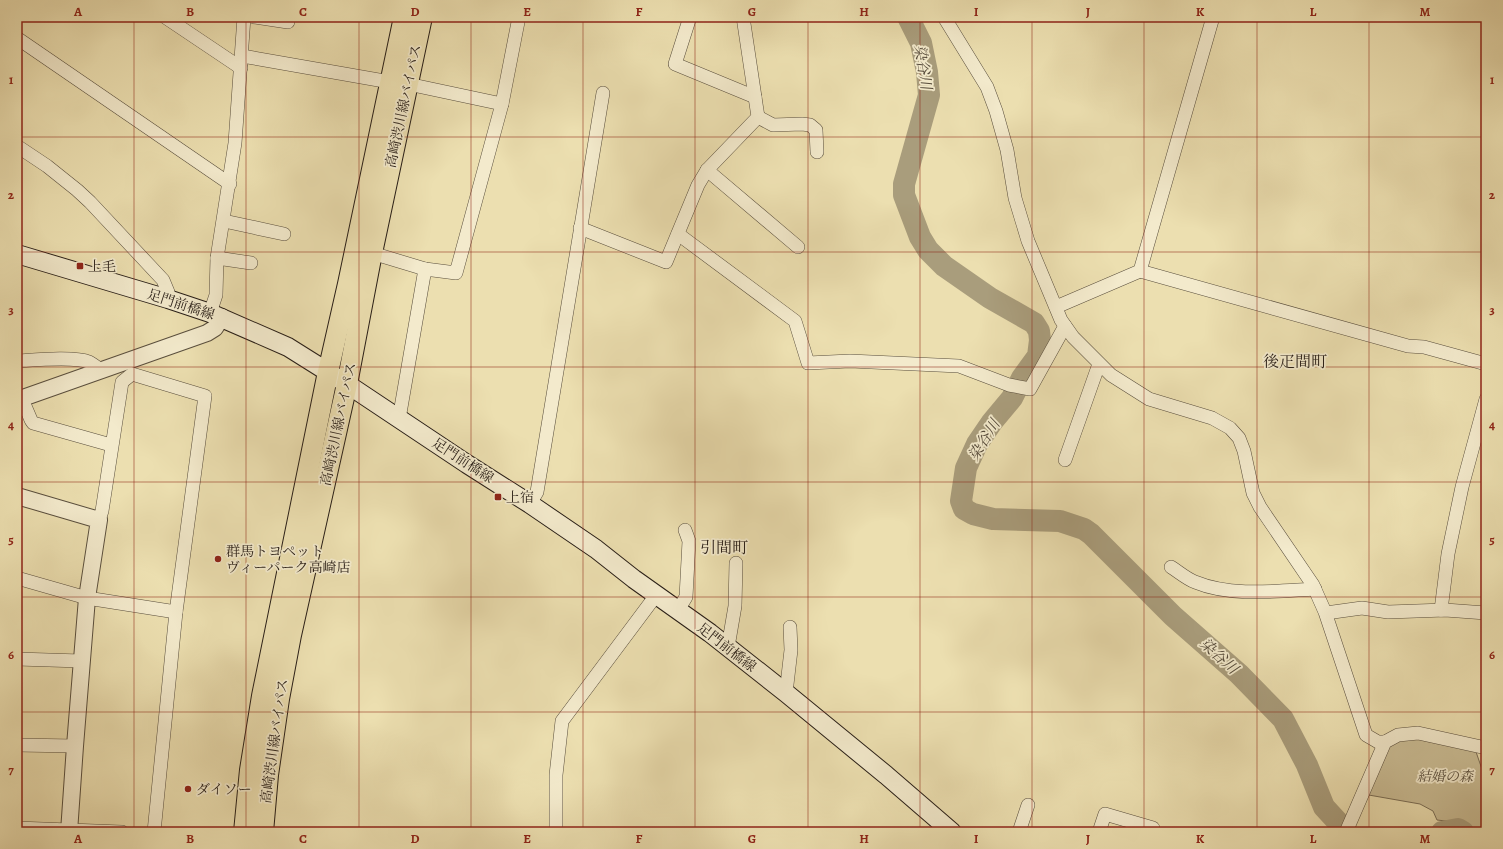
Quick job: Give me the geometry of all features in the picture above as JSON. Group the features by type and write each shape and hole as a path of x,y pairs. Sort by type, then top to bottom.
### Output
{"main road":[{"name":"高崎渋川線バイパス","path":"263,832 268,775 279,699 291,635 347,384 372,254 399,83 404,17"},
{"name":"高崎渋川線バイパス","path":"244,832 250,770 262,696 328,372 348,284 399,83 422,17"},
{"name":"足門前橋線","path":"17,254 168,299 216,315 288,347 530,504 596,549 634,579 658,594 786,693 886,775 952,832"}],"street":[{"path":"165,17 241,62 399,83 502,104"},
{"path":"111,445 33,423 20,400 207,333 215,328 217,258 230,184 235,143 244,17"},
{"path":"254,17 288,22"},
{"path":"372,254 425,269 456,273 502,104 519,17"},
{"path":"690,17 675,64 755,97"},
{"path":"743,17 758,116"},
{"path":"944,17 987,87 996,111 1016,198 1028,240 1065,326 1073,337 1111,376 1149,399 1212,418 1230,428 1239,438 1244,451 1253,493 1256,500 1315,589 1326,613 1366,735 1378,742 1385,742 1398,735 1418,733 1486,748"},
{"path":"1140,271 1212,17"},
{"path":"17,38 230,184"},
{"path":"530,504 537,492 603,92"},
{"path":"758,116 773,125 810,125 816,130 817,152"},
{"path":"580,228 666,262 698,185 707,170 758,116"},
{"path":"17,146 60,176 90,202 163,280 168,292 168,299"},
{"path":"707,170 798,247"},
{"path":"224,220 284,234"},
{"path":"678,234 795,321 808,363 850,362 959,366 1009,385 1030,389 1065,326"},
{"path":"217,258 251,263"},
{"path":"399,419 425,269"},
{"path":"1056,307 1140,271 1408,346 1424,347 1486,364"},
{"path":"17,361 37,359 77,360 89,362 102,371"},
{"path":"1065,460 1099,364"},
{"path":"69,831 74,746 87,598 122,382 132,374 206,396 176,612 154,832"},
{"path":"1440,610 1448,554 1462,487 1486,399"},
{"path":"17,496 99,520"},
{"path":"678,610 686,597 689,541 685,530"},
{"path":"728,648 734,606 736,563"},
{"path":"1171,567 1193,582 1222,589 1262,592 1315,589"},
{"path":"17,578 87,598 176,612"},
{"path":"556,832 556,775 562,720 658,594"},
{"path":"1326,613 1362,608 1388,612 1440,610 1486,613"},
{"path":"786,693 791,650 790,627"},
{"path":"17,659 81,661"},
{"path":"1346,832 1385,742"},
{"path":"17,745 74,746"},
{"path":"1019,832 1028,805"},
{"path":"1099,832 1105,814 1153,828"},
{"path":"17,828 122,832"}],"green space":[{"name":"結婚の森","path":"1398,735 1474,746 1485,778 1486,832 1472,833 1460,829 1455,822 1437,820 1433,811 1420,804 1363,794 1385,742"}],"waterway":[{"name":"染谷川","path":"908,17 921,43 927,72 929,95 904,184 904,195 920,237 928,250 944,266 990,298 1034,323 1039,331 1040,340 1038,356 1022,378 1012,398 992,422 977,444 966,468 961,501 964,509 973,514 993,519 1060,521 1084,529 1091,534 1173,616 1239,674 1283,719 1307,765 1324,807 1347,832"},
{"name":"染谷川","path":"1442,832 1458,829 1463,832"}],"place":[{"name":"上毛","path":"80,266"},
{"name":"上宿","path":"498,497"},
{"name":"群馬トヨペット ヴィーパーク高崎店","path":"218,559"},
{"name":"ダイソー","path":"188,789"}],"district":[{"name":"後疋間町","path":"1295,361"},
{"name":"引間町","path":"724,547"}]}
